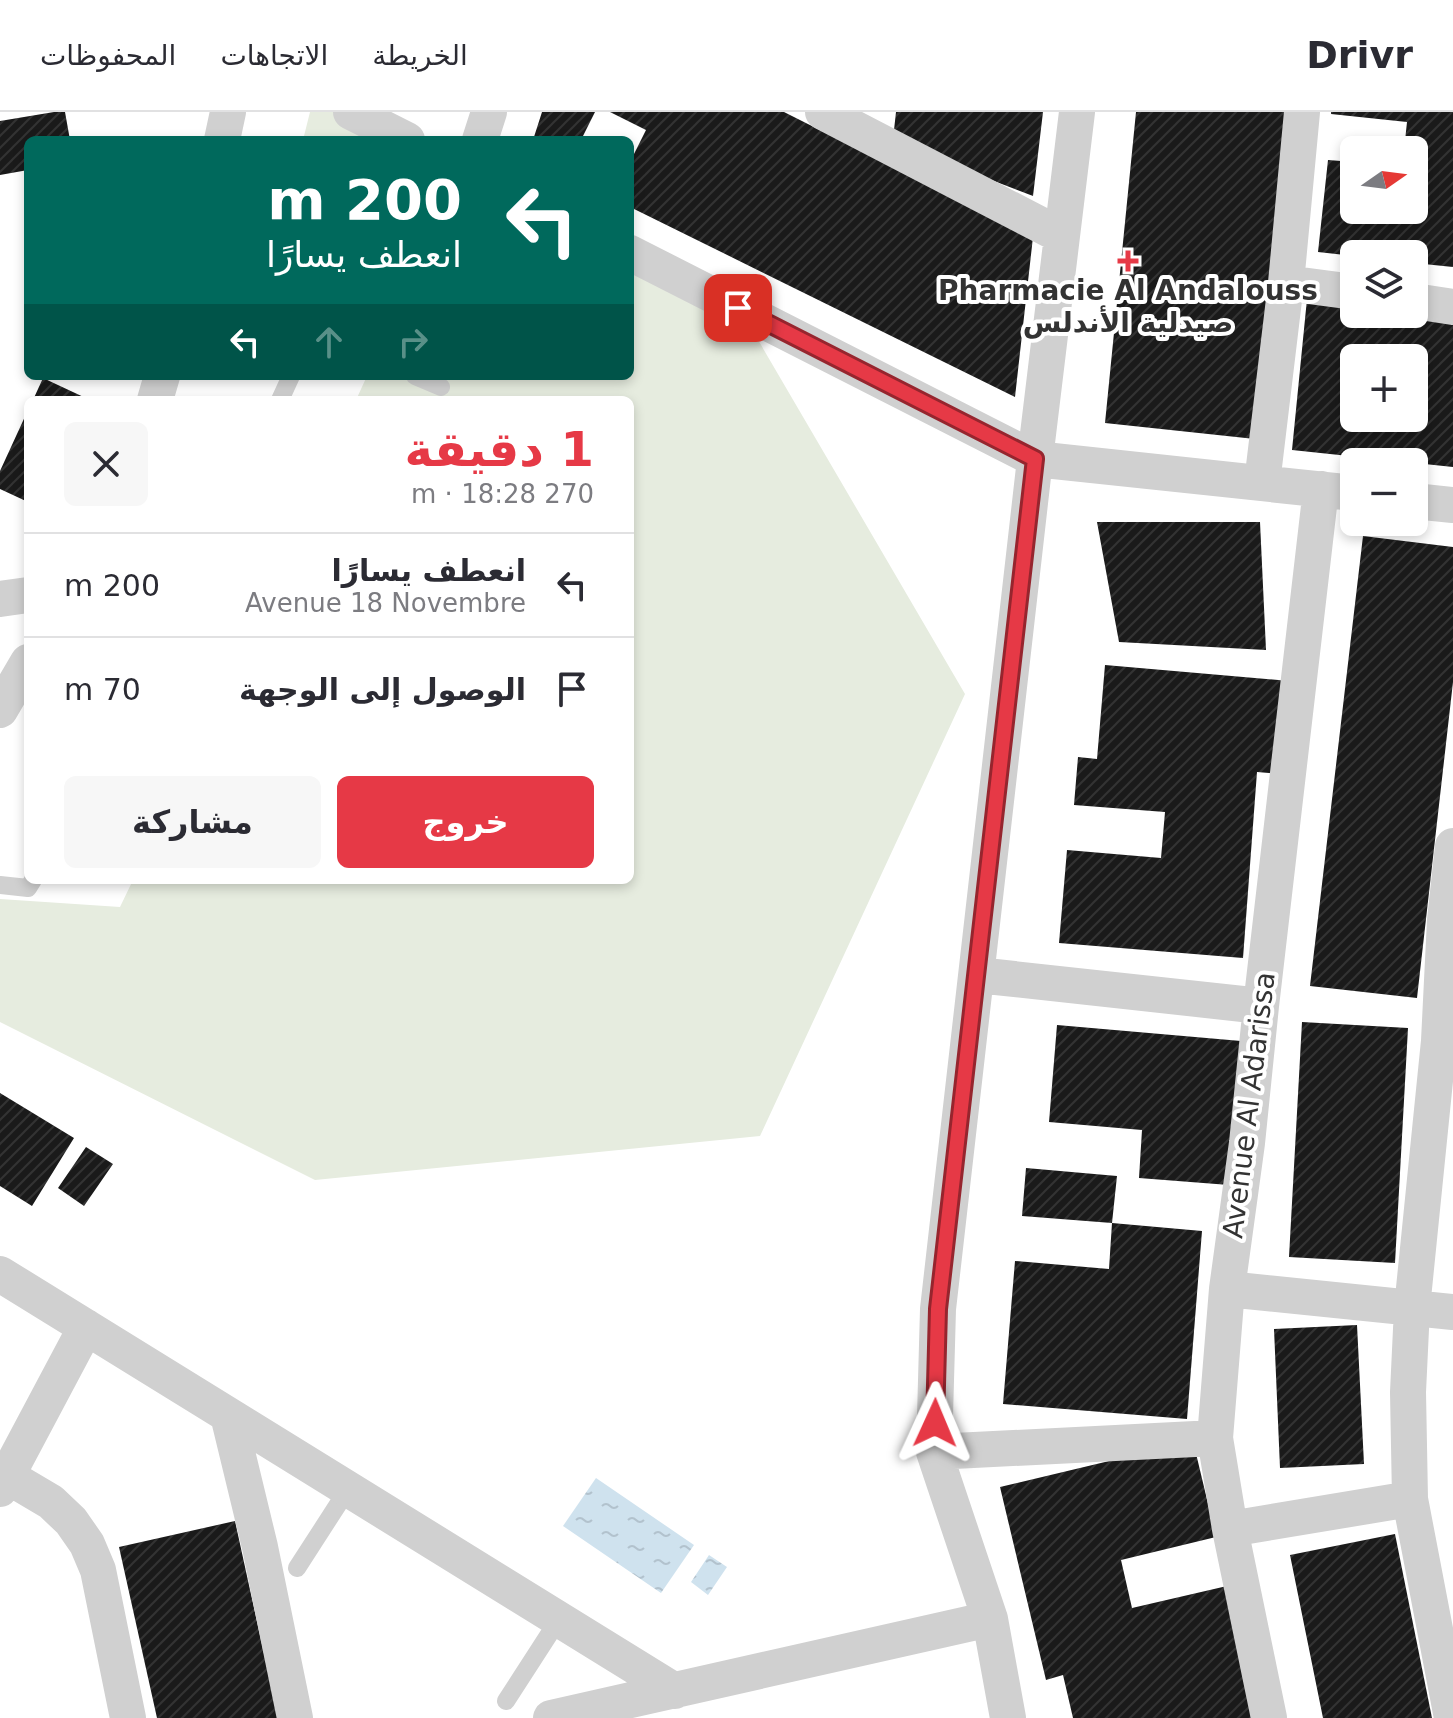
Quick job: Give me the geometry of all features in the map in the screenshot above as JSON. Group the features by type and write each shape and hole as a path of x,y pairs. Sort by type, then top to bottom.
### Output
{"street":[{"path":"223,136 228,112"},
{"path":"351,112 399,136"},
{"path":"481,136 489,112"},
{"path":"823,112 866,123 1062,236"},
{"path":"1008,1718 990,1619 934,1452 938,1309 1077,112"},
{"path":"1262,483 1286,283 1302,112"},
{"path":"634,255 1035,459 1337,491"},
{"path":"1286,283 1340,290"},
{"path":"1428,303 1453,307"},
{"name":"Avenue Al Adarissa","path":"1269,1718 1230,1529 1215,1438 1227,1289 1247,1143 1261,1006 1337,491"},
{"path":"1428,502 1453,505"},
{"path":"0,599 24,596"},
{"path":"0,710 24,669"},
{"path":"1452,1718 1410,1499 1408,1392 1412,1308 1439,1041 1453,846"},
{"path":"977,975 1261,1006"},
{"path":"0,1274 675,1691"},
{"path":"1227,1289 1453,1312"},
{"path":"86,1327 4,1482 51,1502 71,1521 87,1544 98,1570 128,1718"},
{"path":"228,1415 260,1547 295,1718"},
{"path":"934,1452 1215,1438"},
{"path":"1230,1529 1410,1499"},
{"path":"551,1718 990,1619"}],"lane":[{"path":"424,380 441,387"},
{"path":"0,885 28,888 30,884"},
{"path":"297,1568 348,1489"},
{"path":"506,1701 559,1619"}],"shaded area":[{"path":"310,112 362,112 410,136 304,136"},
{"path":"634,248 733,297 965,694 760,1136 315,1180 0,1022 0,899 120,907 131,884 634,884 634,396 358,396 365,380 634,380"}],"water":[{"path":"596,1478 694,1545 661,1593 563,1526"},
{"path":"709,1555 727,1567 708,1595 691,1582"}],"building":[{"path":"65,112 69,136 24,136 24,171 0,175 0,121"},
{"path":"542,112 595,112 583,136 534,136"},
{"path":"610,112 784,112 1033,237 1015,397 634,209 634,154 646,130"},
{"path":"896,112 1043,112 1033,196 968,171 894,130"},
{"path":"1136,112 1287,112 1255,439 1105,423"},
{"path":"1453,112 1453,267 1428,264 1428,240 1340,240 1340,254 1318,252 1328,160 1340,161 1340,224 1428,224 1428,136 1406,136 1407,122 1331,114"},
{"path":"1307,299 1340,303 1340,328 1428,328 1428,314 1453,314 1453,467 1428,464 1428,448 1340,448 1340,455 1292,450"},
{"path":"42,380 47,380 81,396 35,396"},
{"path":"24,419 24,500 0,489 0,471"},
{"path":"1097,522 1260,522 1266,650 1119,642"},
{"path":"1363,536 1453,547 1453,682 1417,998 1310,986"},
{"path":"1105,665 1289,681 1281,774 1257,772 1243,958 1059,943 1067,850 1161,858 1165,812 1074,805 1078,757 1097,759"},
{"path":"1302,1022 1408,1028 1395,1263 1289,1257"},
{"path":"1057,1025 1241,1041 1229,1185 1139,1178 1142,1130 1049,1122"},
{"path":"0,1093 74,1138 32,1206 0,1186"},
{"path":"86,1147 113,1164 84,1206 58,1188"},
{"path":"1026,1168 1117,1176 1112,1223 1022,1216"},
{"path":"1112,1223 1202,1231 1187,1419 1003,1404 1015,1261 1109,1269"},
{"path":"1357,1325 1364,1464 1280,1468 1274,1329"},
{"path":"1193,1441 1216,1537 1121,1560 1132,1608 1227,1586 1263,1718 1073,1718 1063,1675 1046,1680 1000,1487"},
{"path":"235,1521 278,1718 157,1718 119,1547"},
{"path":"1395,1534 1432,1718 1323,1718 1290,1555"}],"place":[{"name":"Pharmacie Al Andalouss صيدلية الأندلس","path":"1128,261"}],"route":[{"path":"738,308 1035,459 938,1309 935,1423"}]}
